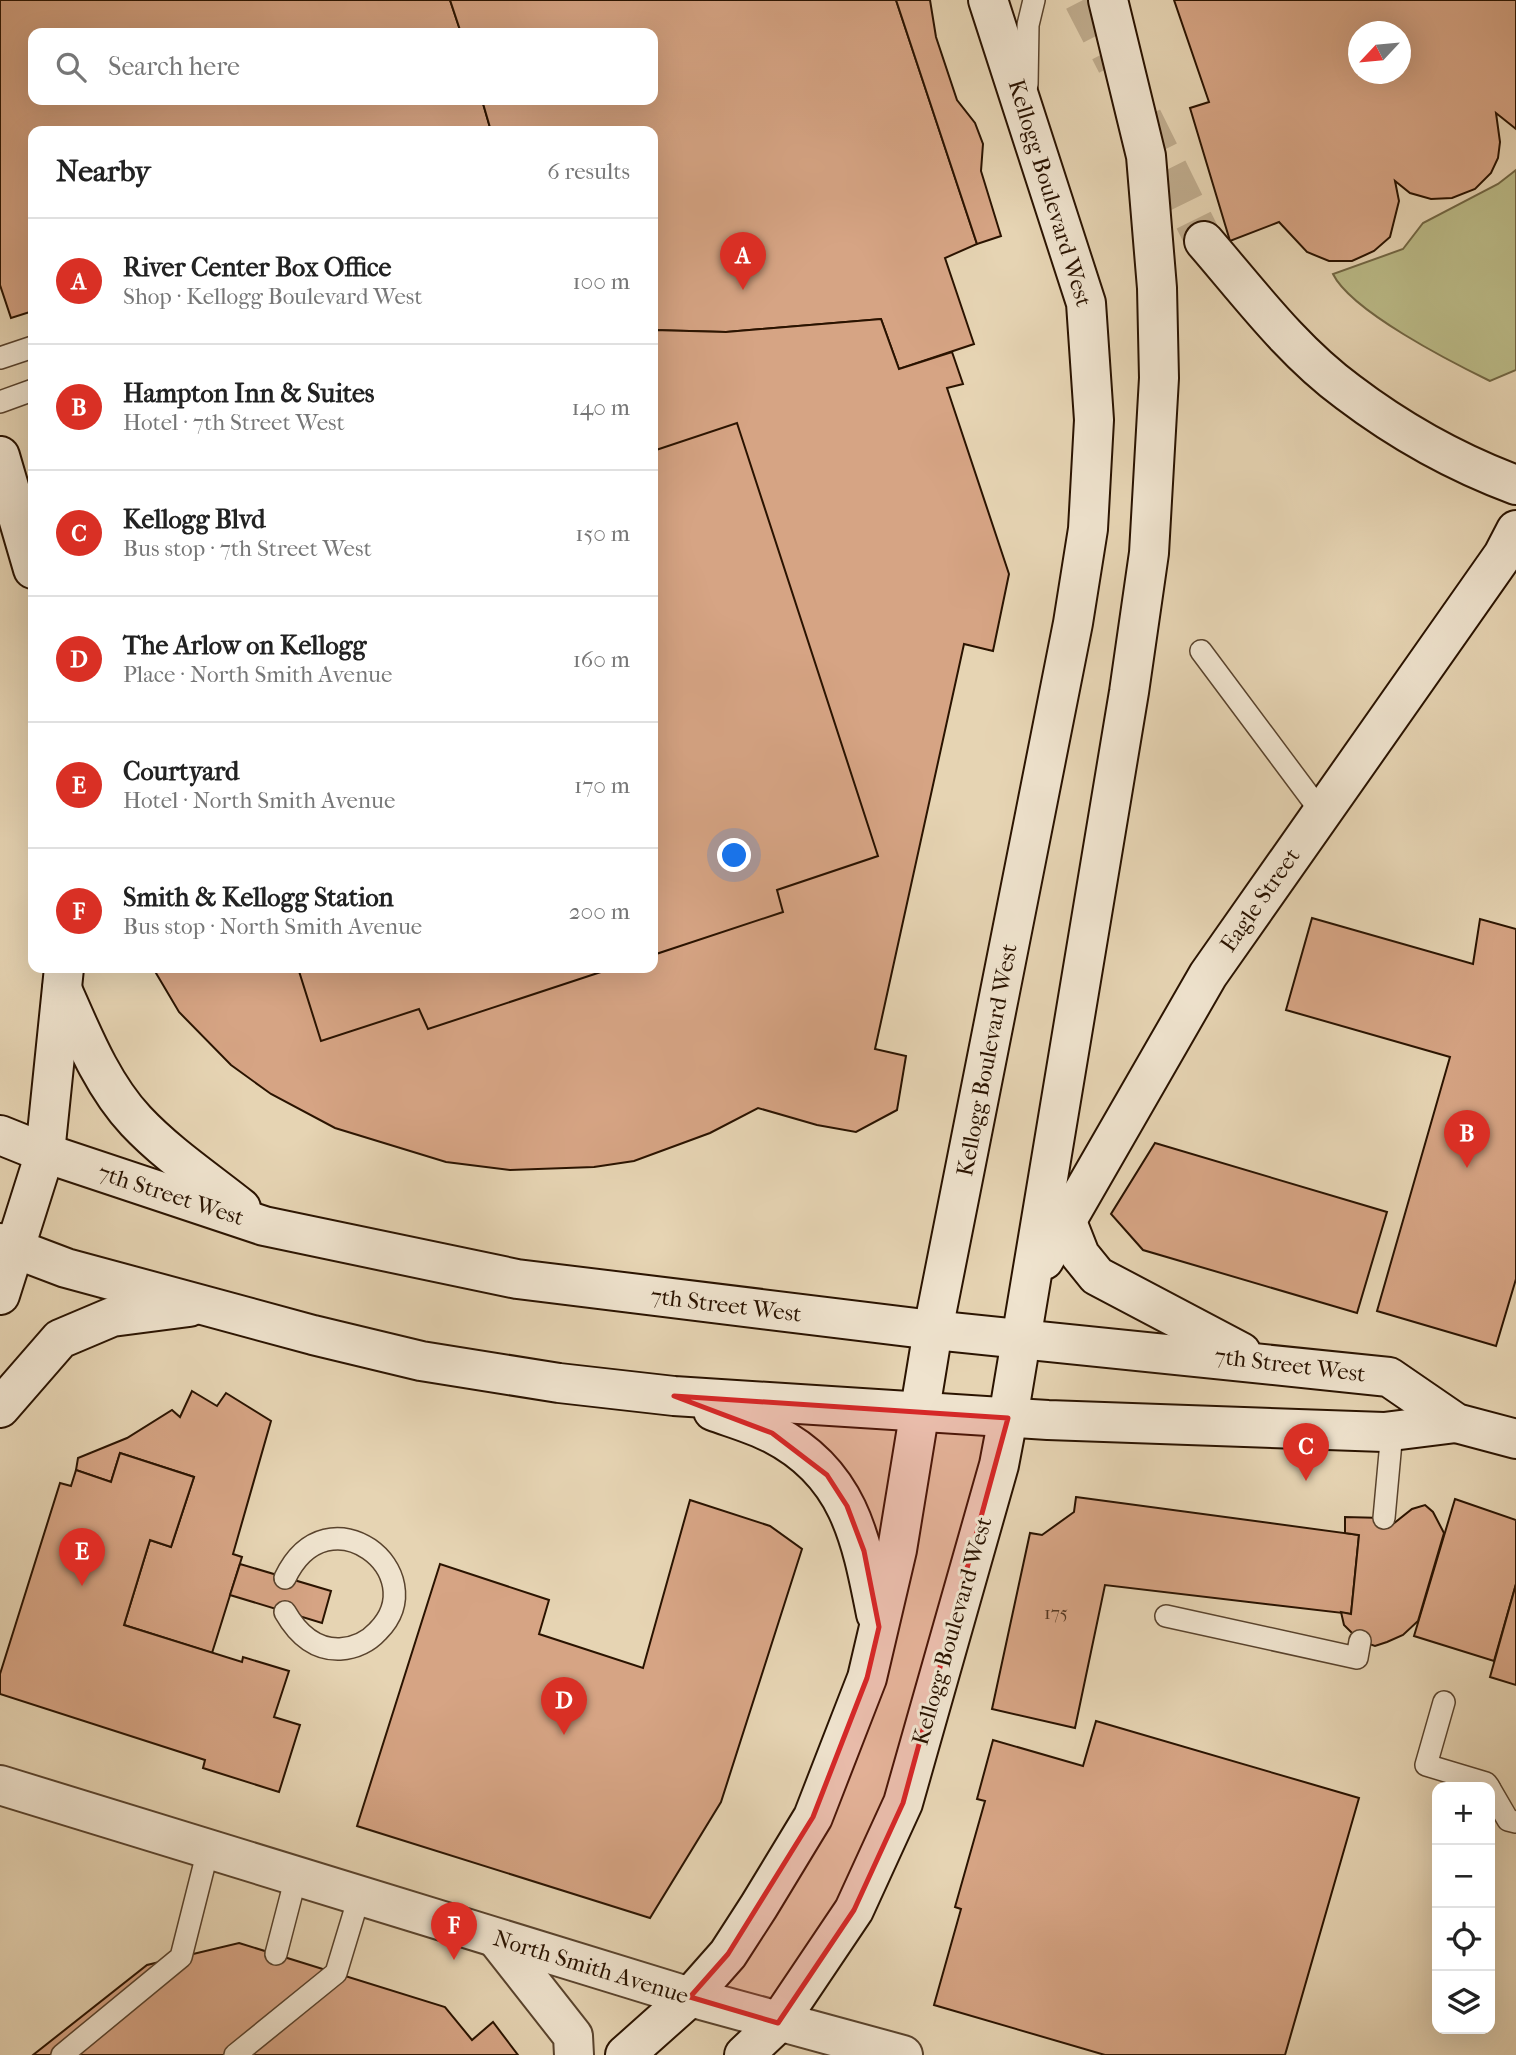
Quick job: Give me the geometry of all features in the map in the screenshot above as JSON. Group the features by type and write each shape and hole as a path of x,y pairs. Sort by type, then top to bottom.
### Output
{"main road":[{"name":"Kellogg Boulevard West","path":"625,2055 690,1997 728,1954 813,1817 867,1678 915,1457 919,1410 933,1330 1073,623 1088,529 1094,420 1086,303 988,0"},
{"name":"Kellogg Boulevard West","path":"744,2055 778,2023 854,1910 903,1803 999,1465 1008,1418 1129,692 1147,565 1159,378 1157,288 1146,156 1108,0"},
{"path":"1204,241 1281,330 1347,392 1476,470 1516,485"},
{"path":"0,456 28,552"},
{"name":"Eagle Street","path":"1030,1287 1208,975 1503,555 1516,530"},
{"path":"0,1295 7,1245 45,1153 63,978"},
{"path":"63,978 87,1045 135,1119 166,1149 264,1226"},
{"name":"7th Street West","path":"0,1135 45,1153 264,1226 517,1279 933,1330 1259,1361 1389,1377 1456,1423 1516,1439"},
{"path":"0,1168 45,1153"},
{"path":"1049,1172 1080,1255 1097,1276 1259,1361"},
{"name":"7th Street West","path":"7,1245 66,1268 209,1304 313,1335 421,1361 559,1383 674,1396 919,1410 1008,1418 1392,1431 1456,1423"},
{"path":"0,1408 60,1339 112,1317 209,1304"},
{"path":"674,1396 772,1433 807,1454 827,1475 848,1506 864,1551 879,1627"},
{"name":"North Smith Avenue","path":"0,1785 690,1997 903,2055"},
{"path":"496,1938 573,2036 574,2055"}],"lane":[{"path":"1026,111 1028,25 1034,0"},
{"path":"0,358 28,349"},
{"path":"0,402 28,392"},
{"path":"1201,651 1322,813"},
{"path":"1384,1518 1392,1431"},
{"path":"285,1578 293,1561 307,1547 325,1539 343,1538 362,1543 378,1554 388,1570 394,1588 392,1607 385,1625 372,1638 356,1646 339,1649 322,1647 306,1639 285,1612"},
{"path":"1166,1616 1357,1658 1360,1641"},
{"path":"1444,1702 1426,1765 1483,1782"},
{"path":"1495,1798 1508,1820 1516,1822"},
{"path":"62,2055 181,1957 208,1850"},
{"path":"276,1954 296,1877"},
{"path":"235,2055 336,1973 359,1897"}],"highlighted area":[{"path":"674,1396 1008,1418 903,1803 854,1910 778,2023 690,1997 728,1954 813,1817 867,1678 879,1627 864,1551 847,1506 827,1475 772,1433"}],"green space":[{"path":"1516,170 1516,370 1490,381 1428,349 1380,319 1343,288 1333,274 1403,249 1423,223 1498,184"}],"building":[{"path":"0,0 450,0 459,28 28,28 28,105 483,105 490,126 28,126 28,313 11,318 0,285"},
{"path":"450,0 896,0 977,244 945,258 974,344 899,369 881,319 726,332 658,330 658,126 490,126 483,105 658,105 658,28 459,28"},
{"path":"896,0 930,0 936,37 957,100 975,123 983,144 981,171 1001,236 977,244"},
{"path":"1174,0 1516,0 1516,129 1496,113 1500,142 1498,158 1491,173 1475,189 1452,198 1431,199 1410,193 1395,181 1399,201 1390,237 1374,251 1352,261 1329,261 1307,252 1279,222 1230,241 1190,108 1209,102"},
{"path":"881,319 899,369 952,352 963,384 947,388 1009,574 993,651 964,644 875,1049 906,1056 897,1110 856,1132 817,1125 758,1108 710,1133 634,1161 594,1167 510,1170 446,1162 335,1128 271,1094 231,1065 179,1012 156,973 658,973 658,330 726,332"},
{"path":"737,423 878,856 777,890 783,912 658,953 658,449"},
{"path":"1312,918 1473,964 1480,919 1516,929 1516,1279 1496,1346 1377,1311 1450,1057 1286,1010"},
{"path":"300,973 598,973 428,1029 419,1009 321,1041"},
{"path":"1155,1143 1387,1212 1357,1313 1143,1250 1111,1214"},
{"path":"192,1391 217,1406 226,1393 271,1421 233,1554 242,1557 212,1653 124,1625 150,1540 171,1547 194,1477 120,1453 111,1482 76,1470 78,1458 127,1438 172,1410 180,1417"},
{"path":"120,1453 194,1477 171,1547 150,1540 124,1625 242,1662 243,1657 289,1671 274,1717 300,1725 279,1792 203,1768 205,1760 0,1694 0,1674 60,1483 71,1486 76,1470 111,1482"},
{"path":"1076,1497 1359,1535 1351,1614 1105,1585 1075,1728 992,1709 1030,1533 1042,1535 1074,1512"},
{"path":"1455,1499 1516,1520 1516,1584 1494,1661 1414,1636"},
{"path":"690,1500 770,1526 802,1549 721,1802 650,1918 357,1826 440,1564 549,1600 539,1634 643,1668"},
{"path":"1425,1505 1433,1512 1444,1533 1418,1621 1403,1635 1387,1642 1375,1646 1360,1641 1344,1625 1341,1612 1351,1614 1359,1535 1345,1533 1345,1517 1384,1518 1393,1524 1412,1509"},
{"path":"240,1564 331,1591 322,1623 230,1595"},
{"path":"1516,1584 1516,1685 1490,1677"},
{"path":"1096,1721 1359,1798 1285,2055 1105,2055 934,2005 961,1909 955,1907 985,1801 977,1799 993,1740 1083,1766"},
{"path":"239,1943 445,2007 472,2040 493,2022 518,2055 33,2055 147,1965"}],"tunnel":[{"path":"1083,0 1116,64"},
{"path":"1143,118 1204,241"}],"place":[{"name":"River Center Box Office","path":"743,290"},
{"name":"Hampton Inn & Suites","path":"1467,1168"},
{"name":"Kellogg Blvd","path":"1306,1481"},
{"name":"Courtyard","path":"82,1586"},
{"name":"The Arlow on Kellogg","path":"564,1735"},
{"name":"Smith & Kellogg Station","path":"454,1960"}]}
